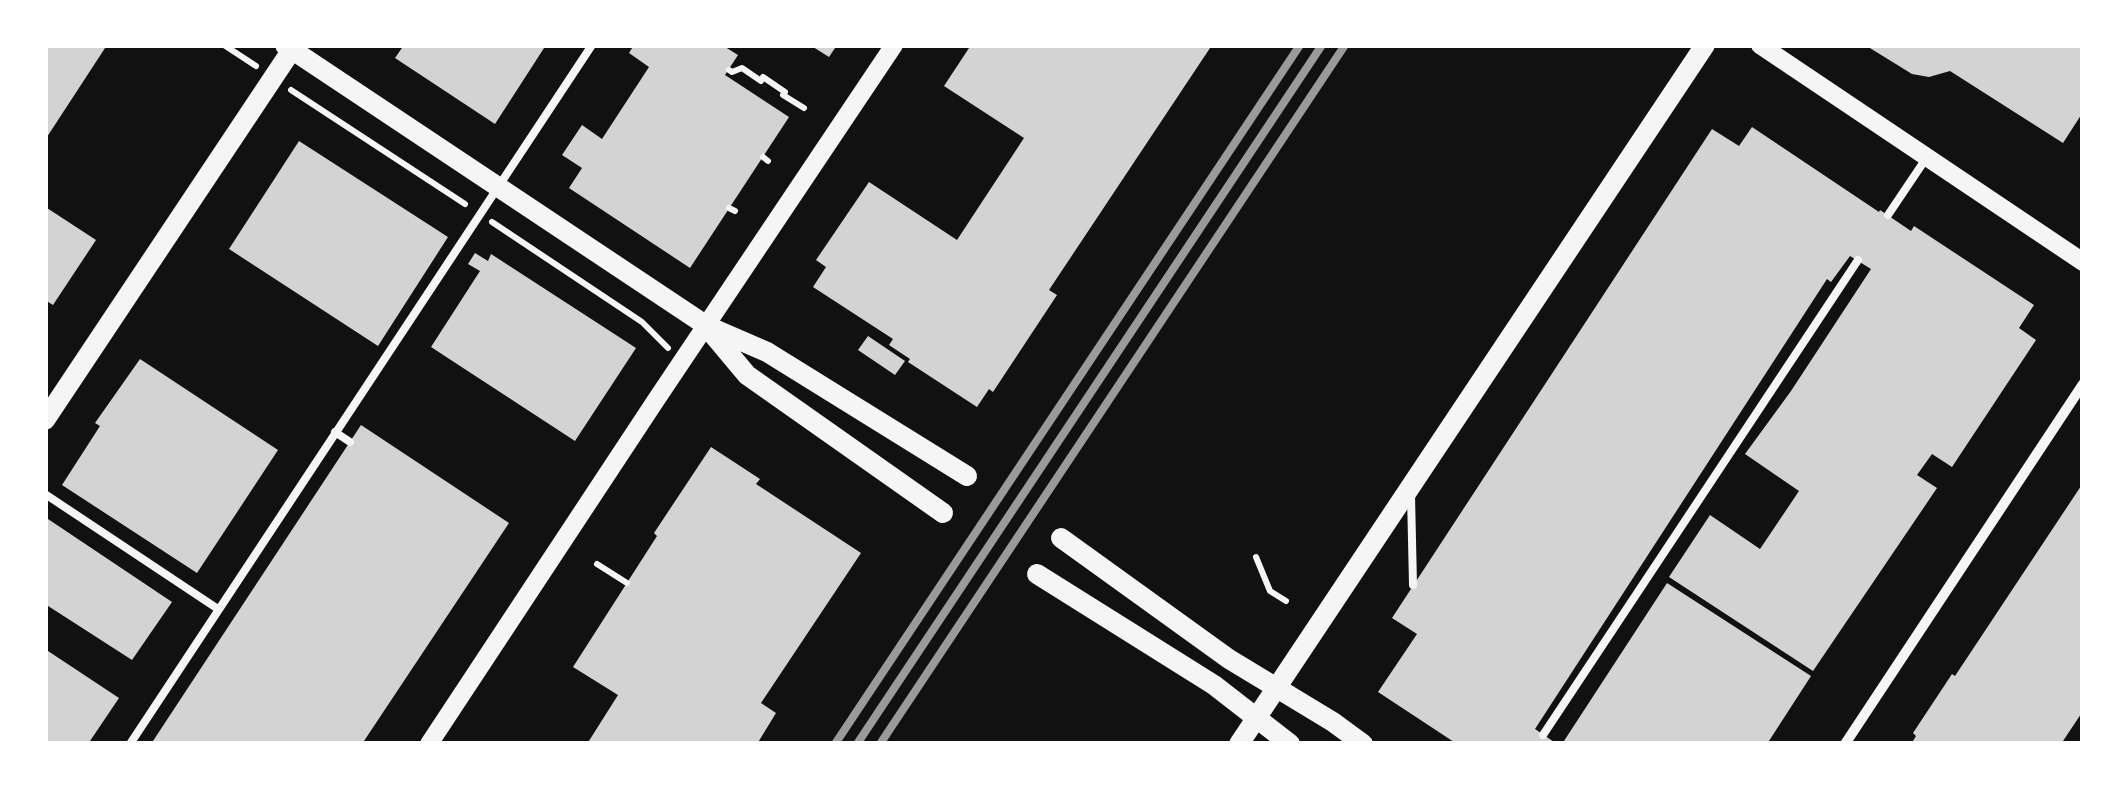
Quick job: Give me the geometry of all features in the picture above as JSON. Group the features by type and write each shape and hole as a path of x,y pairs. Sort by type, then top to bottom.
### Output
{"main road":[{"path":"1240,744 1705,45"},
{"path":"45,420 290,47 707,326 767,352 967,476"},
{"path":"707,326 747,375 944,512"},
{"path":"1061,538 1230,659 1363,744"},
{"path":"1037,574 1214,685 1290,744"}],"street":[{"path":"429,744 894,45"},
{"path":"1760,45 2083,262"},
{"path":"1845,744 2083,384"}],"lane":[{"path":"130,744 592,45"},
{"path":"1888,216 1926,157"},
{"path":"1543,735 1858,260"},
{"path":"335,432 350,442"},
{"path":"1411,484 1414,581"},
{"path":"45,494 218,609"}],"path":[{"path":"729,70 742,68 761,81 763,77 804,108"},
{"path":"1256,557 1270,591 1286,601"},
{"path":"597,564 627,583"}],"building":[{"path":"45,45 107,45 45,140"},
{"path":"404,45 546,45 495,124 395,58"},
{"path":"634,45 722,45 738,55 725,75 789,117 690,268 569,188 582,168 562,155 582,125 602,139 649,67 629,53"},
{"path":"810,45 837,45 829,57"},
{"path":"971,45 1212,45 1049,290 1057,295 993,392 989,389 977,407 908,362 910,359 889,345 893,339 813,287 826,267 816,260 869,182 957,240 1024,138 944,86"},
{"path":"1865,45 2083,45 2083,112 2063,143 1950,71 1929,77 1912,74"},
{"path":"1752,127 1879,212 1911,231 1914,226 2034,305 2019,328 2036,340 1952,467 1932,454 1917,475 1937,488 1813,671 1669,577 1710,515 1760,549 1799,491 1745,454 1871,269 1850,256 1831,282 1827,279 1535,729 1557,744 1457,744 1378,692 1417,634 1392,618 1712,129 1739,146"},
{"path":"299,141 448,237 378,346 229,249"},
{"path":"47,208 96,240 53,305 45,300"},
{"path":"475,253 488,261 491,254 636,348 575,441 431,347 480,271 468,264"},
{"path":"868,336 905,361 895,375 858,350"},
{"path":"140,359 278,450 197,573 62,485 100,426 95,423"},
{"path":"361,425 509,523 362,744 151,744"},
{"path":"711,447 760,479 756,484 861,553 761,703 776,713 757,744 587,744 618,695 573,667"},
{"path":"2083,483 2083,711 2061,744 1911,744 1916,736 1913,733"},
{"path":"45,517 172,602 132,660 45,604"},
{"path":"1667,583 1811,676 1767,744 1562,744"},
{"path":"45,649 119,698 88,744 45,744"}],"railway":[{"path":"835,744 1300,45"},
{"path":"857,744 1322,45"},
{"path":"880,744 1345,45"}]}
